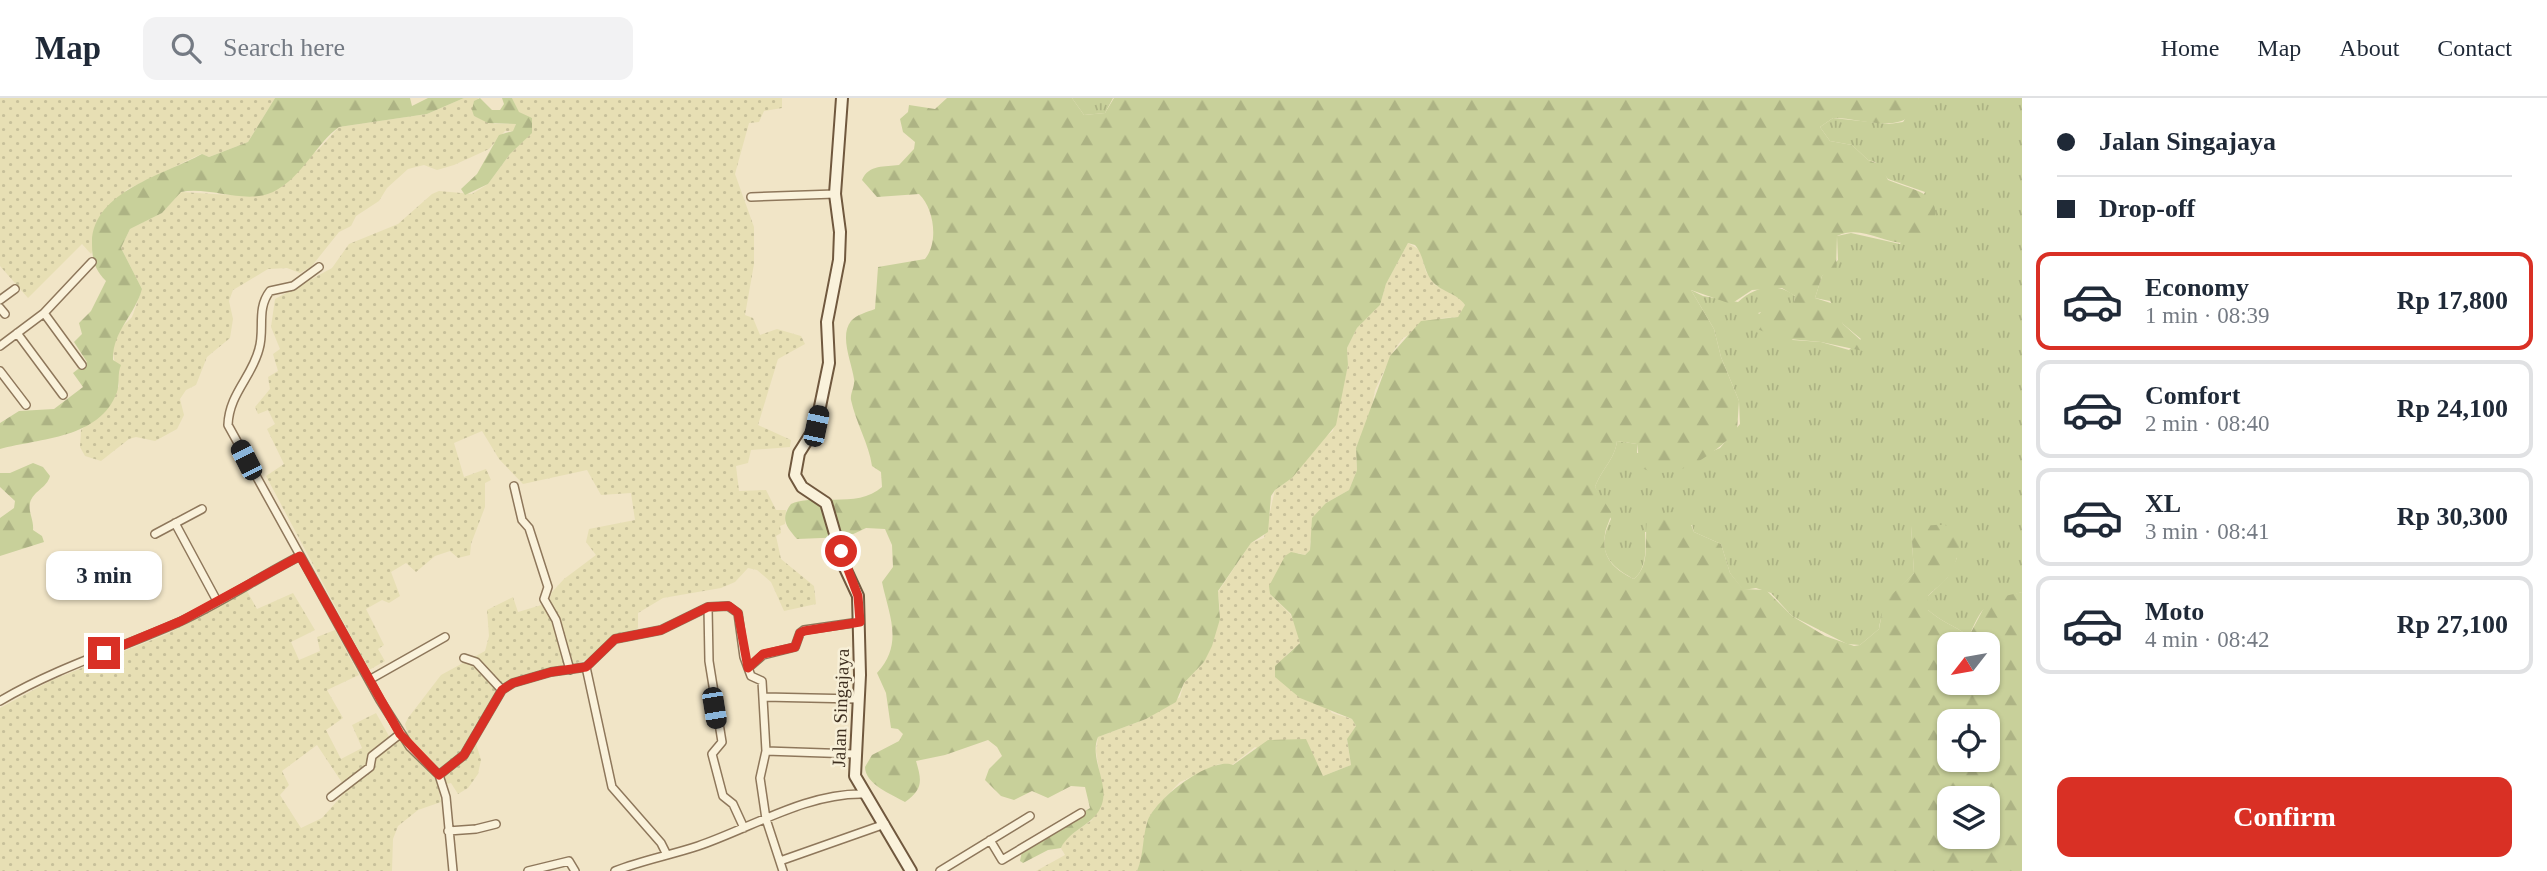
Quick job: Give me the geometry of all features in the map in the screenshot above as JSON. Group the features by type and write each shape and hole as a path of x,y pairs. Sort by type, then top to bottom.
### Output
{"street":[{"name":"Jalan Singajaya","path":"842,98 835,194 840,232 839,260 827,322 829,363 816,426 799,453 795,475 802,487 826,503 845,568 858,596 860,622 854,772 863,794 885,824 911,871"},
{"path":"751,197 835,194"},
{"path":"0,346 44,313 92,262"},
{"path":"319,267 293,285 270,291 262,302 260,347 234,396 228,425 400,734 439,775 446,797 453,871"},
{"path":"0,300 15,289"},
{"path":"44,313 82,365"},
{"path":"17,333 63,395"},
{"path":"0,371 26,405"},
{"path":"514,486 522,520 529,528 548,587 544,598 556,620 570,670"},
{"path":"155,534 202,509"},
{"path":"175,523 217,601"},
{"path":"0,701 53,672 147,636 300,556"},
{"path":"439,775 464,755 502,690 522,679 586,667 615,639 661,630 708,607 729,606 738,613 748,668 752,677 762,681 766,751 759,771 765,819 783,871"},
{"path":"708,607 709,661 722,743 712,754 723,796 733,804 744,828"},
{"path":"748,668 763,654 795,647 800,633 804,631 860,622"},
{"path":"369,680 445,637"},
{"path":"464,658 476,662 502,690"},
{"path":"586,667 612,787 661,843 666,853"},
{"path":"764,697 857,699"},
{"path":"331,797 370,767 372,756 400,734"},
{"path":"766,751 854,754"},
{"path":"615,871 666,853 697,846 765,819 830,798 863,794"},
{"path":"990,840 1002,860 1081,813"},
{"path":"940,871 1030,816"},
{"path":"448,831 477,829 496,824"},
{"path":"780,861 885,824"},
{"path":"528,871 561,861 569,861 575,871"}],"shaded area":[{"path":"0,98 275,98 248,142 209,157 201,154 126,190 91,254 82,244 28,298 0,266"},
{"path":"464,98 478,98 474,116 495,124 516,124 514,131 505,131 489,149 454,165 437,170 424,165 408,169 387,188 379,201 356,216 351,226 339,232 311,267 300,273 287,268 268,269 233,290 229,301 233,319 230,338 207,357 196,385 186,390 180,399 184,415 177,429 155,441 136,437 129,439 101,461 85,456 80,447 81,430 97,416 119,386 112,347 122,327 132,317 142,289 121,248 130,229 162,213 180,192 248,196 317,151 339,127 427,114"},
{"path":"512,98 782,98 782,108 764,111 759,122 749,123 735,174 754,227 754,264 745,315 753,318 760,335 777,329 801,336 805,344 778,359 758,425 791,440 790,447 751,450 748,463 736,466 739,491 766,490 776,510 786,510 785,524 780,526 781,533 776,536 781,559 814,586 816,604 784,611 771,582 757,570 748,568 735,582 721,588 663,598 638,613 638,628 581,662 531,673 505,684 472,730 481,760 478,774 468,788 458,794 451,783 438,786 441,802 418,810 398,826 393,839 392,871 0,871 0,708 52,680 167,634 247,591 257,609 293,593 315,630 291,642 299,660 320,651 317,637 335,630 359,675 327,690 343,718 326,730 341,759 362,748 352,725 376,713 394,745 407,731 405,724 408,718 441,675 485,651 489,636 487,610 513,597 518,612 548,603 552,592 564,579 596,555 586,542 589,529 635,520 631,493 601,495 587,470 523,484 499,459 482,431 454,443 464,477 486,469 491,480 485,483 485,507 471,544 470,555 458,558 450,551 435,556 416,572 406,563 391,572 400,596 389,603 382,600 366,609 384,645 378,649 385,661 369,670 266,476 284,464 267,429 275,424 268,410 258,414 255,407 270,389 268,377 278,371 273,354 280,349 271,327 275,299 332,268 349,244 398,224 432,194 439,191 472,194 488,184 510,154 532,132 532,119 519,113","holes":["317,745 347,790 322,818 301,828 280,795 289,785 282,771"]},
{"path":"1408,243 1420,250 1426,272 1435,285 1461,299 1465,305 1462,312 1458,317 1442,318 1403,338 1394,350 1375,390 1371,412 1356,448 1357,470 1349,490 1326,503 1310,542 1310,550 1305,555 1298,553 1270,594 1290,614 1297,627 1300,643 1285,656 1332,713 1352,719 1356,726 1347,740 1351,765 1323,776 1255,747 1232,765 1219,764 1180,782 1155,808 1147,821 1144,854 1137,871 1036,871 1065,855 1061,848 1065,839 1092,820 1103,795 1096,751 1098,737 1146,719 1180,697 1184,683 1204,662 1220,612 1218,592 1251,543 1264,538 1275,490 1292,478 1322,439 1333,431 1348,365 1347,348 1357,328 1380,305 1386,284"}],"green space":[{"path":"275,98 410,98 412,106 428,98 464,98 427,114 339,127 293,178 273,192 251,197 204,191 181,192 162,213 130,229 121,248 142,289 116,341 113,360 121,365 117,392 109,407 83,428 50,439 0,449 0,423 19,411 54,409 83,387 73,373 87,362 74,342 82,334 79,323 91,311 106,281 96,268 92,248 96,224 105,210 118,197 152,177 202,154 209,157 248,142"},
{"path":"480,98 492,110 500,110 504,104 502,98 512,98 519,112 532,118 532,133 510,154 488,184 465,195 461,189 477,174 499,135 513,131 516,124 488,123 474,116 474,101"},
{"path":"947,98 1072,98 1084,115 1105,113 1114,98 1919,98 1914,111 1906,119 1896,123 1833,118 1820,127 1830,141 1852,145 1868,160 1881,165 1888,180 1926,195 1935,209 1931,232 1920,240 1897,242 1849,232 1837,236 1836,267 1822,276 1815,298 1837,305 1843,324 1866,345 1863,351 1821,342 1778,338 1753,327 1764,310 1794,302 1795,296 1782,288 1752,290 1731,304 1691,290 1714,329 1721,357 1739,401 1737,431 1705,458 1679,470 1665,473 1640,467 1637,444 1617,441 1614,453 1595,487 1611,512 1604,542 1607,556 1615,567 1627,575 1634,579 1643,567 1647,520 1674,512 1686,518 1694,532 1721,544 1730,573 1743,589 1766,590 1792,616 1825,636 1854,646 1860,645 1879,629 1884,602 1914,573 1911,526 1947,525 1955,530 1959,542 1957,558 1948,577 1928,596 1928,610 1962,632 1937,632 1937,695 2000,695 2000,632 1971,632 1988,600 2022,592 2022,871 1137,871 1145,829 1152,814 1171,792 1198,773 1223,764 1233,765 1268,740 1306,739 1323,776 1351,765 1347,739 1356,726 1352,719 1300,698 1275,677 1275,666 1300,643 1291,614 1270,594 1269,586 1285,556 1291,552 1305,555 1310,550 1312,518 1326,503 1349,490 1357,470 1356,448 1390,356 1421,321 1458,317 1465,305 1432,281 1418,249 1408,243 1386,284 1380,305 1357,328 1347,348 1348,365 1336,425 1292,478 1275,490 1271,496 1268,532 1251,543 1218,591 1220,619 1204,662 1184,683 1176,702 1146,719 1098,737 1096,753 1103,796 1099,811 1094,817 1070,836 1061,848 1048,850 1023,863 1020,861 1022,851 1090,808 1085,787 1071,786 1048,798 1032,791 1014,800 1001,796 985,780 989,769 1002,756 997,747 988,740 945,755 916,761 920,784 905,802 880,788 869,779 865,767 872,755 899,741 903,734 898,729 891,728 886,693 877,673 890,651 892,640 891,618 882,582 893,567 892,545 885,529 866,528 847,537 797,539 787,526 785,518 791,504 861,497 882,487 881,472 872,466 851,400 854,379 846,334 853,319 875,309 878,267 925,259 932,244 931,216 919,194 877,197 862,180 873,169 899,165 914,149 915,142 903,132 900,119 908,112 909,105 935,109"},
{"path":"1072,98 1113,98 1105,113 1084,115"},
{"path":"1919,98 2022,98 2022,592 1988,605 1979,615 1971,632 1962,632 1928,610 1928,596 1947,578 1957,558 1941,527 1911,526 1914,573 1887,605 1879,629 1860,645 1847,644 1792,616 1771,593 1756,588 1743,590 1730,573 1721,544 1694,532 1692,525 1645,532 1641,569 1634,579 1625,574 1607,555 1604,539 1611,519 1595,487 1614,453 1617,441 1637,444 1637,453 1713,451 1720,448 1740,424 1739,401 1721,357 1714,329 1691,290 1703,296 1738,302 1751,293 1766,288 1788,291 1795,296 1794,303 1758,313 1793,340 1821,342 1849,350 1861,339 1843,324 1830,301 1815,298 1822,276 1838,260 1837,236 1851,233 1900,244 1925,192 1888,179 1875,162 1868,160 1852,145 1830,141 1820,127 1833,118 1889,124 1903,122"},
{"path":"33,463 43,467 50,476 34,495 30,506 33,530 42,536 44,542 0,556 0,518 14,508 15,501 0,487 0,473 10,473"}],"route":[{"path":"104,653 181,621 300,556 400,734 439,775 464,755 502,690 522,679 586,667 615,639 661,630 708,607 729,606 738,613 748,668 763,654 795,647 800,633 804,631 860,622 858,596 845,568 841,551"}]}
